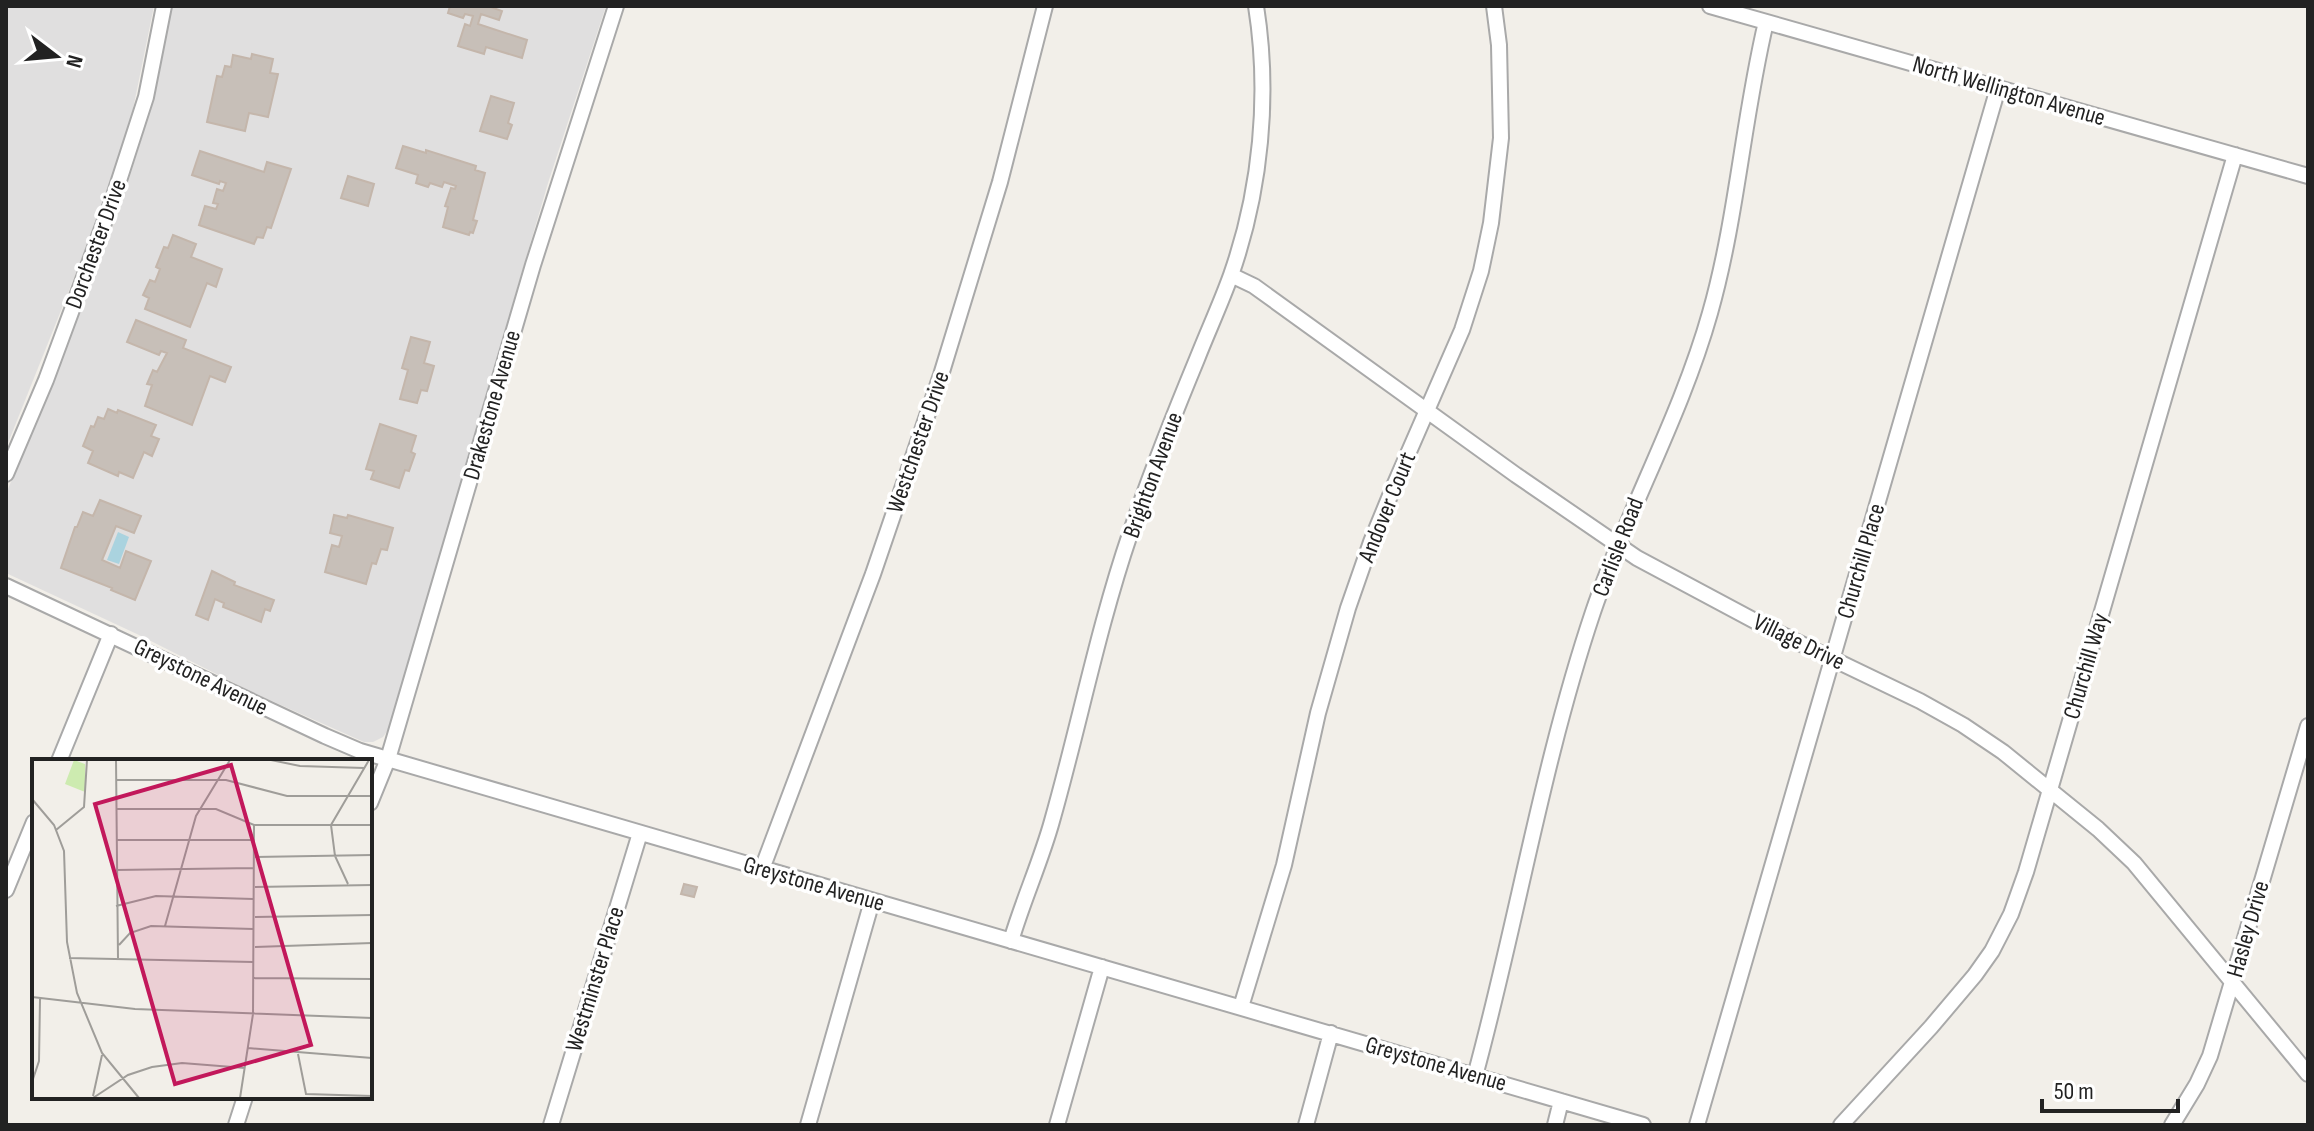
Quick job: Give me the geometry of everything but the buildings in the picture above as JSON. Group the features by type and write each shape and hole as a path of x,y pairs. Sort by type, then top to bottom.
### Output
{"street":[{"name":"Dorchester Drive","path":"6,474 46,380 114,196 146,97 164,6"},
{"name":"Drakestone Avenue","path":"372,798 388,759 525,290 616,6"},
{"name":"Westchester Drive","path":"762,869 873,574 941,375 1000,182 1045,6"},
{"name":"Brighton Avenue","path":"1011,941 1051,824 1129,536 1231,275 1252,197 1262,78 1256,6"},
{"name":"Andover Court","path":"1241,1007 1284,865 1337,643 1371,542 1462,330 1481,271 1491,223 1501,138 1499,45 1494,6"},
{"name":"North Wellington Avenue","path":"1710,6 2308,176"},
{"name":"Carlisle Road","path":"1475,1076 1551,755 1573,676 1617,545 1683,393 1711,312 1766,22"},
{"name":"Churchill Place","path":"1697,1125 1998,88"},
{"name":"Churchill Way","path":"1841,1125 1975,975 1992,951 2011,914 2026,872 2235,155"},
{"name":"Village Drive","path":"1231,275 1254,286 1617,545 1676,581 1963,725 2050,788 2134,863 2308,1074"},
{"name":"Greystone Avenue","path":"6,586 325,736 388,759 1643,1125"},
{"path":"60,759 111,634"},
{"name":"Hasley Drive","path":"2172,1125 2210,1056 2308,726"},
{"path":"6,890 32,827"},
{"name":"Westminster Place","path":"551,1125 640,833"},
{"path":"808,1125 872,901"},
{"path":"1057,1125 1102,967"},
{"path":"1306,1125 1331,1033"},
{"path":"236,1125 244,1099"},
{"path":"1555,1125 1561,1101"}],"shaded area":[{"path":"6,6 154,6 133,109 104,203 6,448"},
{"path":"172,6 606,6 548,183 388,730 373,742 364,742 256,694 6,573 6,494 120,208 146,124"}],"water":[{"path":"118,532 129,537 119,564 107,560"}]}
